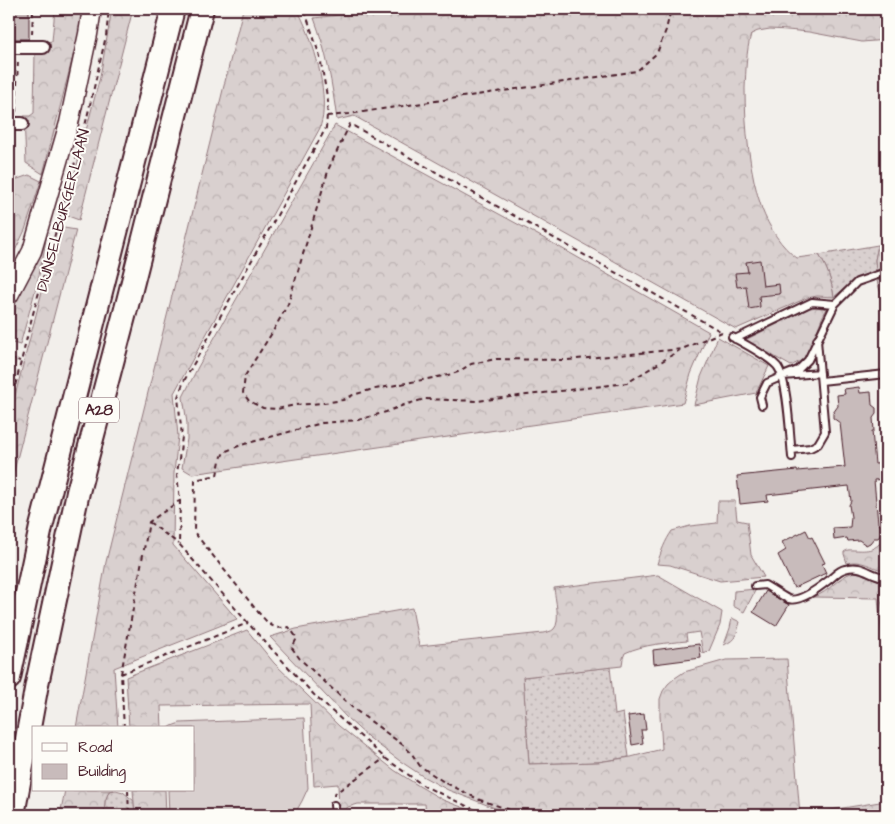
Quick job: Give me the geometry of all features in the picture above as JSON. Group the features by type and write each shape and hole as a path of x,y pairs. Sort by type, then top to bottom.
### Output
{"highway":[{"name":"A28","path":"9,678 40,527 173,9"},
{"name":"A28","path":"12,815 39,674 78,492 130,296 202,9"}],"main road":[{"name":"DIJNSELBURGERLAAN","path":"9,295 32,251 67,132 92,9"}],"lane":[{"path":"762,406 760,397 767,383 798,370 808,360 835,304 857,282 886,272"},
{"path":"734,338 812,302 835,304"},
{"path":"734,338 772,361 780,370 785,387 792,454 818,444 825,432 817,339"},
{"path":"783,376 820,373"},
{"path":"821,381 886,374"},
{"path":"755,586 765,585 795,600 815,591 843,569 852,567 863,568 881,577 886,577"},
{"path":"334,805 335,815"}],"path":[{"path":"15,124 33,9"},
{"name":"DIJNSELBURGERLAAN","path":"9,411 20,361 85,126 106,36 109,9"},
{"path":"179,544 180,501 178,474 182,436 178,397 184,381 326,128 328,102 320,57 304,10 327,9"},
{"path":"327,116 637,71 657,53 666,30 671,9"},
{"path":"682,349 567,360 496,359 470,364 458,372 448,375 370,390 342,400 277,409 263,408 249,402 243,393 246,376 288,304 329,168 350,124 734,338"},
{"path":"526,815 480,800 444,782 420,766 403,745 354,709 300,659 292,648 297,638 289,627 278,629 269,624 194,532 195,480 217,475 224,452 241,445 322,423 358,420 426,399 476,401 627,383 682,349 722,332"},
{"path":"9,356 20,361"},
{"path":"124,726 121,674 149,522 180,501"},
{"path":"149,522 179,544 317,698 385,758 424,786 486,815"},
{"path":"121,674 248,623"},
{"path":"334,805 334,794 385,758"},
{"path":"128,792 130,815"}],"green space":[{"path":"55,9 85,9 43,174 26,163 24,116 30,116 34,113 35,52 41,43 52,41"},
{"path":"112,9 133,9 79,220 68,216 65,211 100,77"},
{"path":"243,9 297,9 313,46 320,74 323,115 320,128 174,393 178,436 174,473 173,545 237,619 114,668 118,726 76,726 106,562"},
{"path":"389,9 886,9 886,40 862,42 809,32 770,29 751,34 748,48 745,88 747,134 754,180 762,209 776,236 797,258 819,255 829,275 834,297 817,296 807,298 736,329 354,116 337,120 328,68 314,18"},
{"path":"335,125 547,240 709,332 691,374 683,403 192,474 182,468 187,439 187,423 183,397 198,367"},
{"path":"29,175 41,181 25,230 9,263 9,182"},
{"path":"48,211 42,261 20,345 9,342 9,306"},
{"path":"64,228 76,230 9,490 9,419 54,245 59,233"},
{"path":"886,243 886,267 876,270 875,260 878,245"},
{"path":"878,245 875,260 876,270 852,282 834,297 829,275 819,255"},
{"path":"886,278 886,305 877,281"},
{"path":"810,308 827,309 812,344 806,356 791,366 745,340"},
{"path":"718,337 769,366 756,393 694,405 701,377"},
{"path":"9,358 16,360 9,388"},
{"path":"718,501 735,501 737,520 747,522 751,555 764,577 720,581 670,565 657,564 663,547 672,531 690,526 717,523"},
{"path":"886,536 886,571 862,563 847,563 844,552 847,550 873,548"},
{"path":"854,572 880,581 881,600 886,622 886,679 878,598 813,597"},
{"path":"658,575 722,612 720,625 709,651 703,653 699,632 686,634 687,641 648,646 625,653 622,666 523,677 529,764 598,762 631,757 662,749 660,699 668,684 675,678 684,672 726,660 787,659 800,815 513,815 448,790 400,761 368,737 347,718 270,637 296,629 412,608 419,646 543,633 552,631 556,626 557,616 554,588"},
{"path":"756,589 744,612 733,606 734,591"},
{"path":"732,618 740,622 738,630 734,639 724,645 730,628"},
{"path":"247,630 274,663 339,726 394,770 443,800 483,815 426,815 425,804 358,804 348,807 339,814 338,784 314,786 310,704 161,706 162,726 129,726 126,677"},
{"path":"610,667 615,715 623,713 629,757 598,762 529,764 523,677"},
{"path":"304,718 308,788 294,815 169,815 168,792 195,792 195,726 172,726 180,723"},
{"path":"65,792 109,792 105,801 104,815 60,815"},
{"path":"109,792 123,792 134,801 135,815 104,815 105,801"},
{"path":"133,792 165,792 166,815 135,815"},
{"path":"886,801 886,815 800,815"}],"building":[{"path":"10,9 29,9 29,39 10,39"},
{"path":"760,260 763,286 779,284 780,294 759,296 760,307 749,309 746,286 737,287 735,273 748,272 746,262"},
{"path":"859,387 860,393 871,392 872,405 876,408 876,414 873,418 874,431 872,431 875,464 886,463 886,479 874,480 878,523 883,530 878,538 874,538 866,545 859,540 848,541 847,538 834,540 833,528 850,527 849,505 851,501 849,486 767,495 768,501 740,504 737,476 845,467 840,423 833,418 833,413 838,406 837,395 845,394 844,389"},
{"path":"806,530 810,538 812,537 825,563 822,564 826,573 794,588 778,555 786,550 782,542"},
{"path":"766,591 789,605 776,626 753,612"},
{"path":"699,644 701,658 654,664 653,650"},
{"path":"644,714 646,730 641,730 643,743 632,745 628,716"}]}
